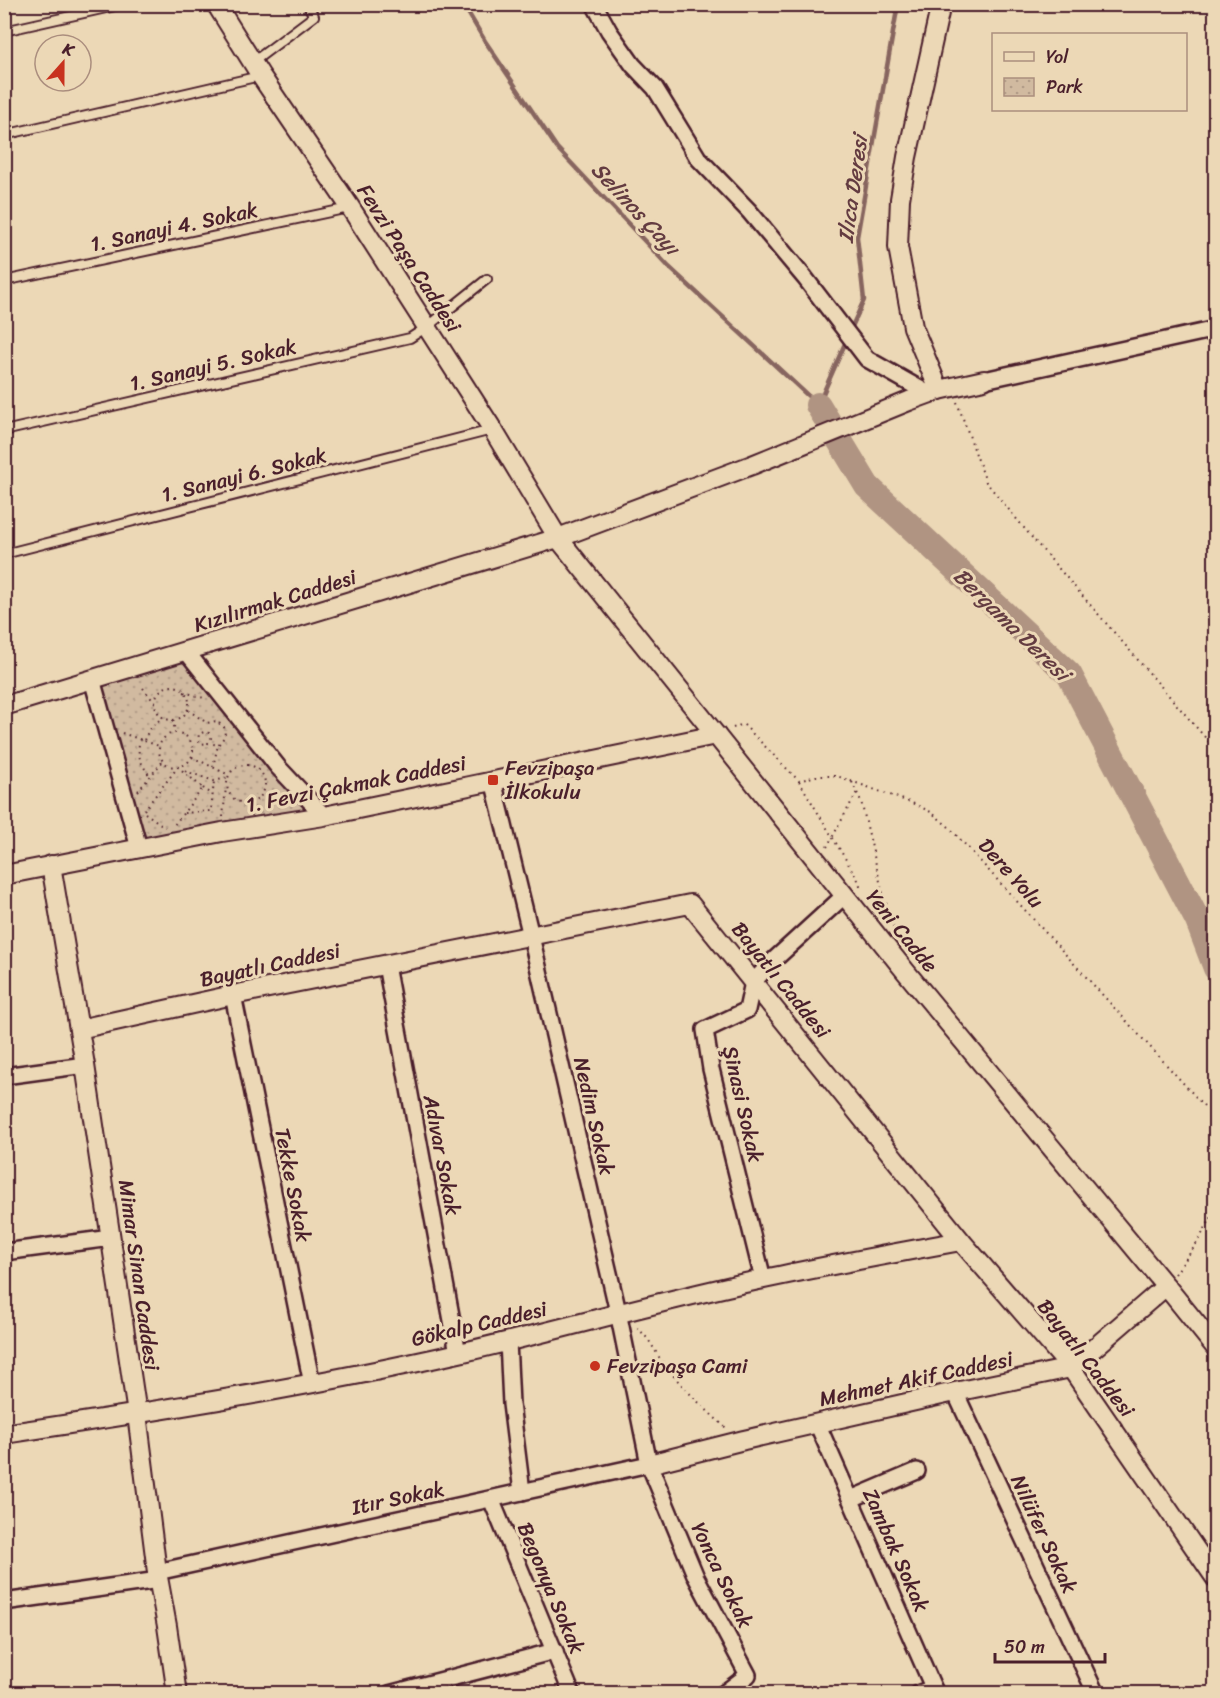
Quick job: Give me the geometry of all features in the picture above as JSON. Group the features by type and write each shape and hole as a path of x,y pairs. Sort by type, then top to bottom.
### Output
{"street":[{"name":"Fevzi Paşa Caddesi","path":"216,4 493,430 558,538"},
{"path":"594,4 609,31 627,56 655,88 698,158 749,211 805,278 867,359 940,390"},
{"path":"940,390 913,327 898,247 900,199 907,157 941,4"},
{"path":"984,380 1215,329"},
{"name":"Kızılırmak Caddesi","path":"4,705 558,538 752,465 909,401 940,390 984,380"},
{"name":"Yeni Cadde","path":"558,538 814,858 853,893 914,982 1167,1286 1215,1348"},
{"path":"186,651 278,767 324,816"},
{"path":"92,679 105,727 133,810 139,848"},
{"name":"1. Fevzi Çakmak Caddesi","path":"4,875 222,832 324,816 716,735"},
{"name":"Nedim Sokak","path":"493,780 618,1312 649,1464"},
{"name":"Mimar Sinan Caddesi","path":"51,865 85,1065 177,1694"},
{"name":"Şinasi Sokak","path":"763,1279 711,1069 705,1030 747,1010 753,982 775,959 853,893"},
{"name":"Bayatlı Caddesi","path":"79,1029 233,995 690,904 961,1241 1071,1368 1215,1579"},
{"name":"Adıvar Sokak","path":"386,965 458,1353"},
{"name":"Tekke Sokak","path":"233,995 312,1384"},
{"path":"4,1076 85,1065"},
{"path":"4,1252 111,1238"},
{"name":"Gökalp Caddesi","path":"4,1434 312,1384 458,1353 618,1312 763,1279 961,1241"},
{"name":"Mehmet Akif Caddesi","path":"649,1464 955,1392 1071,1368 1167,1286"},
{"path":"508,1341 511,1404 522,1492"},
{"name":"Nilüfer Sokak","path":"955,1392 1096,1694"},
{"name":"Zambak Sokak","path":"817,1424 935,1691"},
{"name":"Itır Sokak","path":"4,1602 158,1576 649,1464"},
{"name":"Yonca Sokak","path":"649,1464 696,1577 748,1675 723,1694"},
{"path":"851,1499 917,1471"},
{"name":"Begonya Sokak","path":"491,1499 572,1694"},
{"path":"389,1694 555,1651"},
{"path":"917,1694 935,1691"}],"lane":[{"path":"4,31 124,4"},
{"path":"4,135 257,69 315,16 307,4"},
{"name":"1. Sanayi 4. Sokak","path":"4,281 350,207"},
{"name":"1. Sanayi 5. Sokak","path":"4,431 410,338 488,279"},
{"name":"1. Sanayi 6. Sokak","path":"4,554 493,430"}],"path":[{"path":"940,390 986,482 1215,750"},
{"path":"143,688 155,704 159,714 173,720 183,716 188,710 188,696 180,688 163,689 155,704"},
{"path":"188,710 207,723 216,721 224,727 225,736 218,745 213,767"},
{"path":"150,776 139,758 138,748 150,728 163,717"},
{"path":"173,720 175,732"},
{"path":"198,741 207,723"},
{"path":"743,724 799,781 858,880 853,893"},
{"path":"105,727 159,746"},
{"path":"192,757 191,743 186,736 175,732 165,736 159,746 163,761 178,767 213,795"},
{"path":"204,732 210,736 208,743"},
{"path":"198,741 203,745 208,743 218,745"},
{"path":"191,743 198,741"},
{"path":"133,810 178,767 192,757"},
{"path":"192,757 228,776"},
{"path":"133,810 150,776 163,761"},
{"path":"222,832 226,784 228,776 235,768 241,765 253,766 262,774 264,786 259,797 248,803 231,796 226,784"},
{"path":"182,770 214,781 228,776"},
{"name":"Dere Yolu","path":"799,781 816,776 837,776 931,812 949,827 1215,1119"},
{"path":"183,813 211,811 214,781"},
{"path":"852,782 857,792 898,942"},
{"path":"133,810 169,831 203,788"},
{"path":"814,858 825,850 857,792"},
{"path":"1167,1286 1195,1246 1215,1210"},
{"path":"618,1312 647,1336 665,1366 704,1408 726,1428 744,1440"}],"green space":[{"path":"186,651 324,816 139,848 92,679"}],"waterway":[{"name":"Selinos Çayı","path":"463,4 485,41 557,148 669,267 818,405 847,339"},
{"name":"Ilıca Deresi","path":"850,331 864,300 857,237 898,4"},
{"name":"Bergama Deresi","path":"818,405 867,486 1069,674 1198,921 1216,968"}],"place":[{"name":"Fevzipaşa İlkokulu","path":"493,780"},
{"name":"Fevzipaşa Cami","path":"595,1366"}]}
